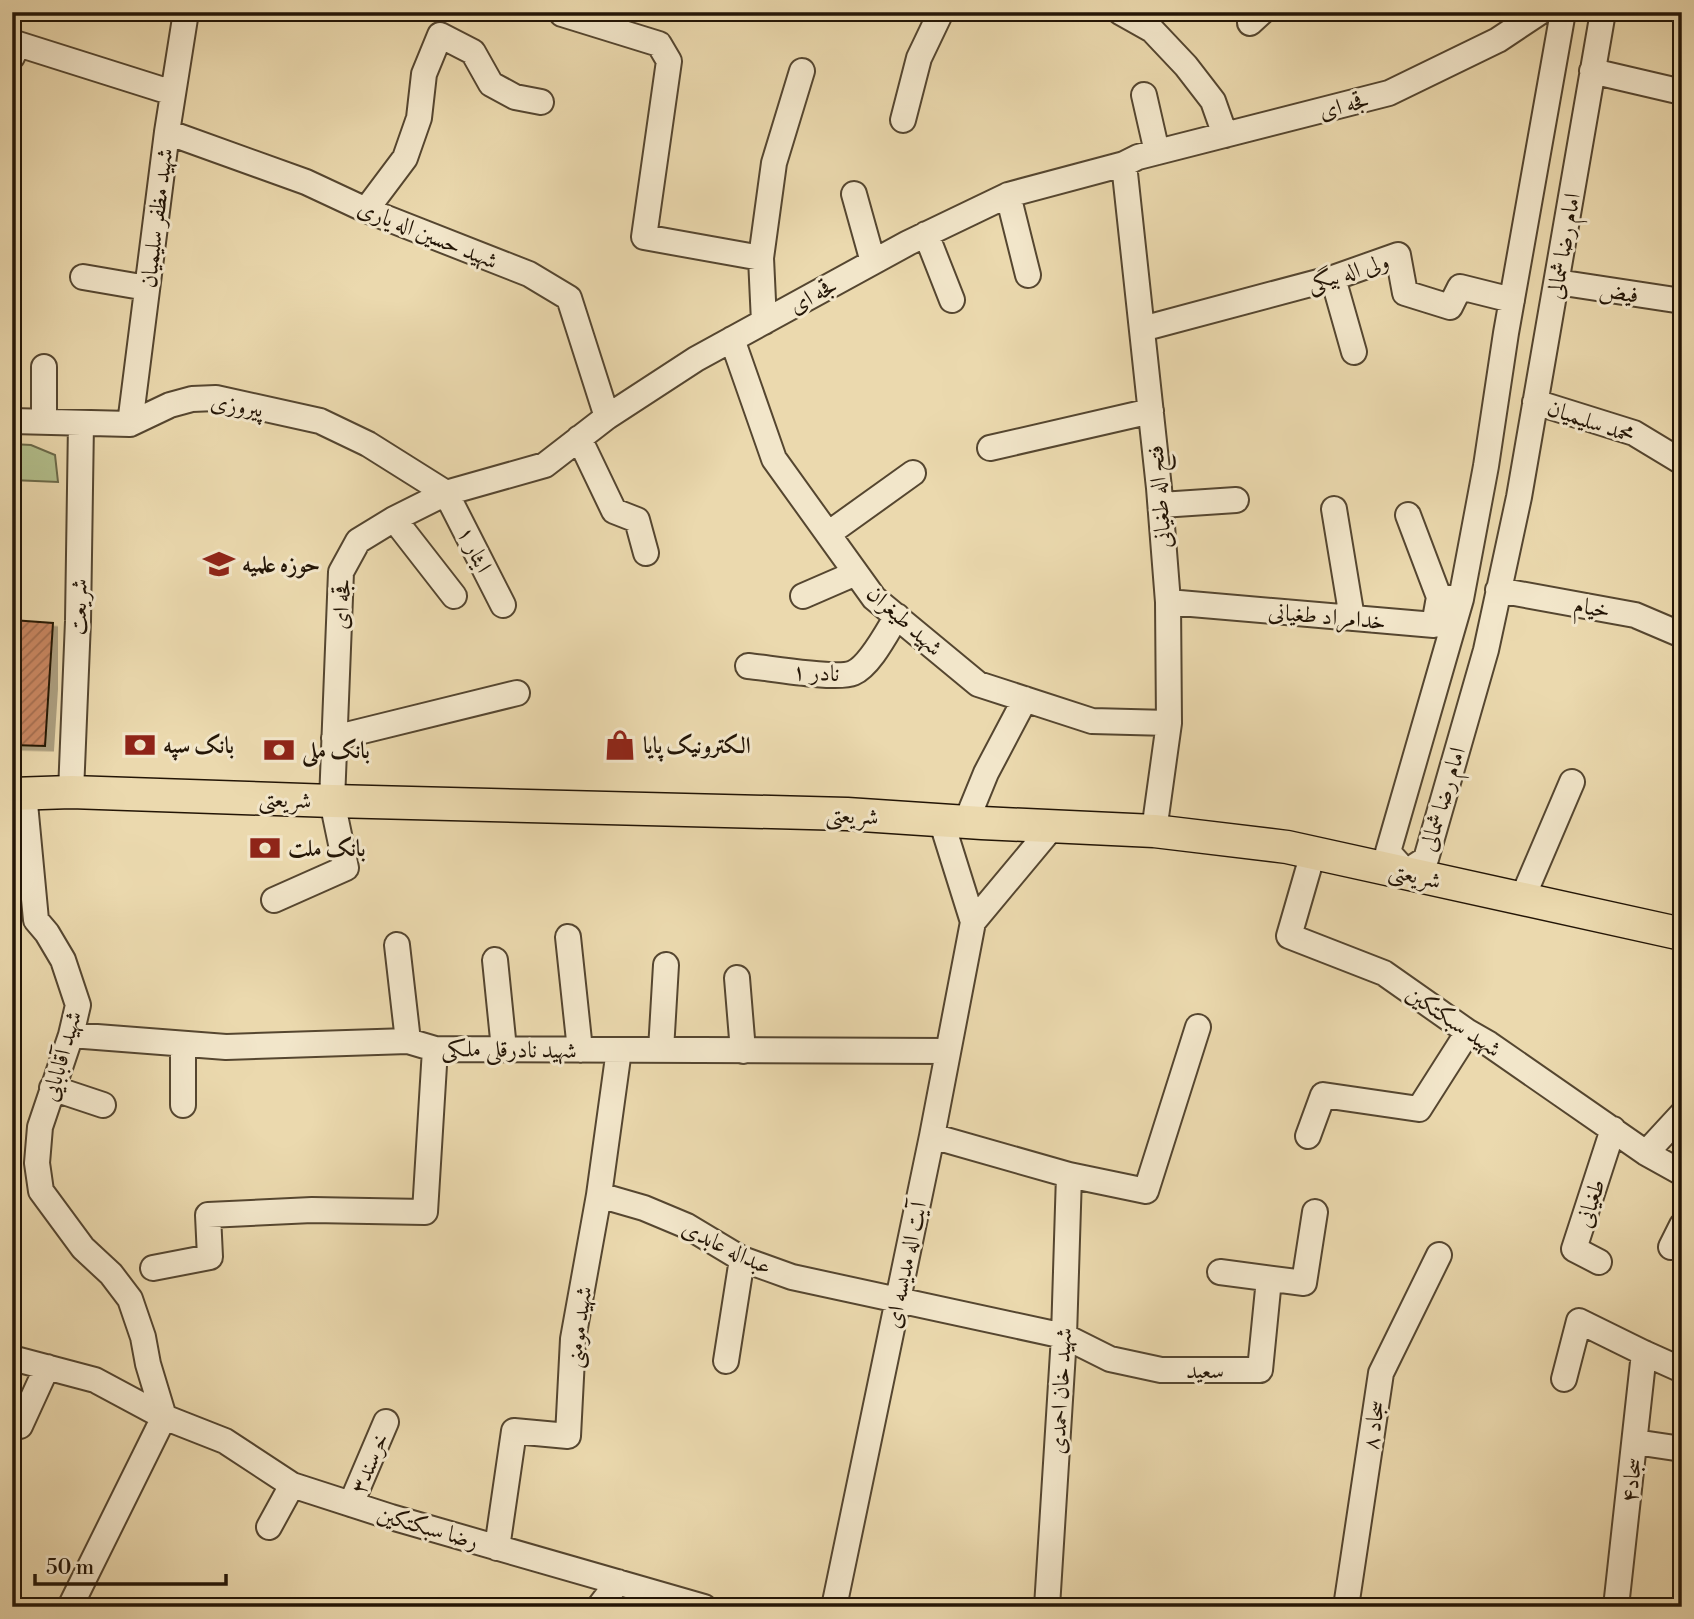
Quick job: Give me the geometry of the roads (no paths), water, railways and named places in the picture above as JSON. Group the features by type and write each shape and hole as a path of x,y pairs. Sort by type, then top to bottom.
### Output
{"main road":[{"name":"شریعتی","path":"18,793 71,792 847,814 1154,831 1287,847 1682,934"}],"street":[{"name":"شهید مظفر سلیمیان","path":"130,424 167,132 186,12"},
{"path":"563,12 659,44 669,61 644,237 761,258"},
{"path":"903,120 919,58 942,12"},
{"path":"1120,12 1152,30 1186,66 1213,101 1225,135"},
{"name":"قجه ای","path":"274,900 346,868 332,801 334,738 341,572 358,541 446,493 544,464 607,417 696,359 926,234 1008,195 1124,164 1138,157 1388,93 1498,40 1540,12"},
{"name":"امام رضا شمالی","path":"1563,12 1512,300 1486,466 1450,598 1388,852 1406,872 1426,859 1486,650 1519,497 1603,12"},
{"path":"366,210 405,158 419,118 424,74 439,35 474,52 491,84 515,97 541,102"},
{"path":"15,50 173,93"},
{"path":"764,322 761,258 774,163 802,71"},
{"path":"1592,71 1682,92"},
{"path":"1144,95 1157,152"},
{"name":"شهید حسین اله یاری","path":"167,132 306,183 366,210 529,274 569,298 607,417"},
{"name":"فتح اله طغیانی","path":"1124,164 1161,505 1168,602 1169,723 1154,831"},
{"path":"854,194 873,262"},
{"path":"1008,195 1028,275"},
{"path":"926,234 952,300"},
{"name":"ولی اله بیگی","path":"1142,329 1333,278 1398,255 1405,293 1450,307 1460,287 1512,300"},
{"path":"83,277 147,288"},
{"path":"1333,278 1354,352"},
{"name":"فیض","path":"1557,282 1682,301"},
{"name":"شهید طیغران","path":"732,339 774,459 874,598 978,684 1092,720 1169,723"},
{"path":"44,367 44,422"},
{"name":"پیروزی","path":"12,421 130,424 170,405 192,399 216,398 320,421 368,444 446,493"},
{"name":"محمد سلیمیان","path":"1535,402 1634,433 1682,462"},
{"path":"990,448 1151,411"},
{"name":"شریعت","path":"71,792 78,621 81,423"},
{"path":"579,438 614,511 637,520 646,552"},
{"path":"828,534 913,474"},
{"name":"ایثار ۱","path":"446,493 503,605"},
{"path":"1161,505 1236,500"},
{"path":"1334,509 1352,618"},
{"path":"1408,515 1450,598"},
{"path":"394,519 454,596"},
{"path":"803,596 856,573"},
{"name":"خیام","path":"1498,590 1635,615 1682,635"},
{"name":"خدامراد طغیانی","path":"1168,602 1434,625 1450,598"},
{"name":"نادر ۱","path":"748,666 836,676 853,673 866,663 897,616"},
{"path":"334,738 517,694"},
{"path":"973,922 953,821 986,773 1025,699"},
{"path":"1522,899 1572,782"},
{"name":"شهید آقابابایی","path":"18,793 36,920 63,960 78,1005 71,1035 40,1127 37,1163 41,1191 83,1248 111,1275 130,1299 144,1337 148,1363 164,1417"},
{"path":"973,922 1053,827"},
{"name":"شهید سبکتکین","path":"1313,853 1289,936 1384,973 1646,1153 1682,1173"},
{"name":"آیت اله مدیسه ای","path":"842,1606 898,1301 973,922"},
{"path":"568,937 580,1050"},
{"path":"397,946 408,1041"},
{"path":"495,960 504,1049"},
{"path":"661,1050 666,965"},
{"path":"737,978 743,1051"},
{"path":"932,1136 1069,1175 1146,1191 1198,1027"},
{"path":"1308,1136 1323,1096 1419,1110 1468,1032"},
{"name":"شهید نادرقلی ملکی","path":"71,1035 250,1047 408,1041 435,1049 948,1051"},
{"path":"183,1044 183,1105"},
{"path":"153,1268 210,1257 208,1214 312,1210 425,1212 435,1049"},
{"name":"شهید مومنی","path":"497,1548 514,1431 568,1436 573,1339 599,1195 619,1050"},
{"path":"52,1088 103,1105"},
{"path":"1646,1153 1682,1114"},
{"name":"طغیانی","path":"1599,1262 1574,1250 1614,1129"},
{"name":"شهید خان احمدی","path":"1047,1607 1064,1336 1069,1175"},
{"name":"عبداله عابدی","path":"599,1195 644,1208 687,1226 742,1259 792,1278 1064,1336"},
{"path":"1220,1272 1304,1283 1315,1212"},
{"name":"سجاد ۸","path":"1346,1607 1381,1373 1438,1255"},
{"path":"726,1361 742,1259"},
{"name":"سعید","path":"1064,1336 1110,1359 1161,1370 1259,1370 1269,1279"},
{"path":"1564,1379 1580,1321 1682,1370"},
{"name":"سجاد۴","path":"1616,1607 1644,1353"},
{"name":"رضا سبکتکین","path":"12,1357 95,1380 164,1417 225,1441 292,1485 497,1548 705,1607"},
{"path":"20,1426 47,1367"},
{"path":"70,1607 164,1417"},
{"name":"خرسند۳","path":"352,1504 386,1422"},
{"path":"1635,1442 1682,1450"},
{"path":"269,1527 292,1485"},
{"path":"599,1607 618,1583"}],"place":[{"name":"حوزه علمیه","path":"219,564"},
{"name":"بانک سپه","path":"140,745"},
{"name":"الکترونیک پایا","path":"620,745"},
{"name":"بانک ملی","path":"279,750"},
{"name":"بانک ملت","path":"265,848"}]}
